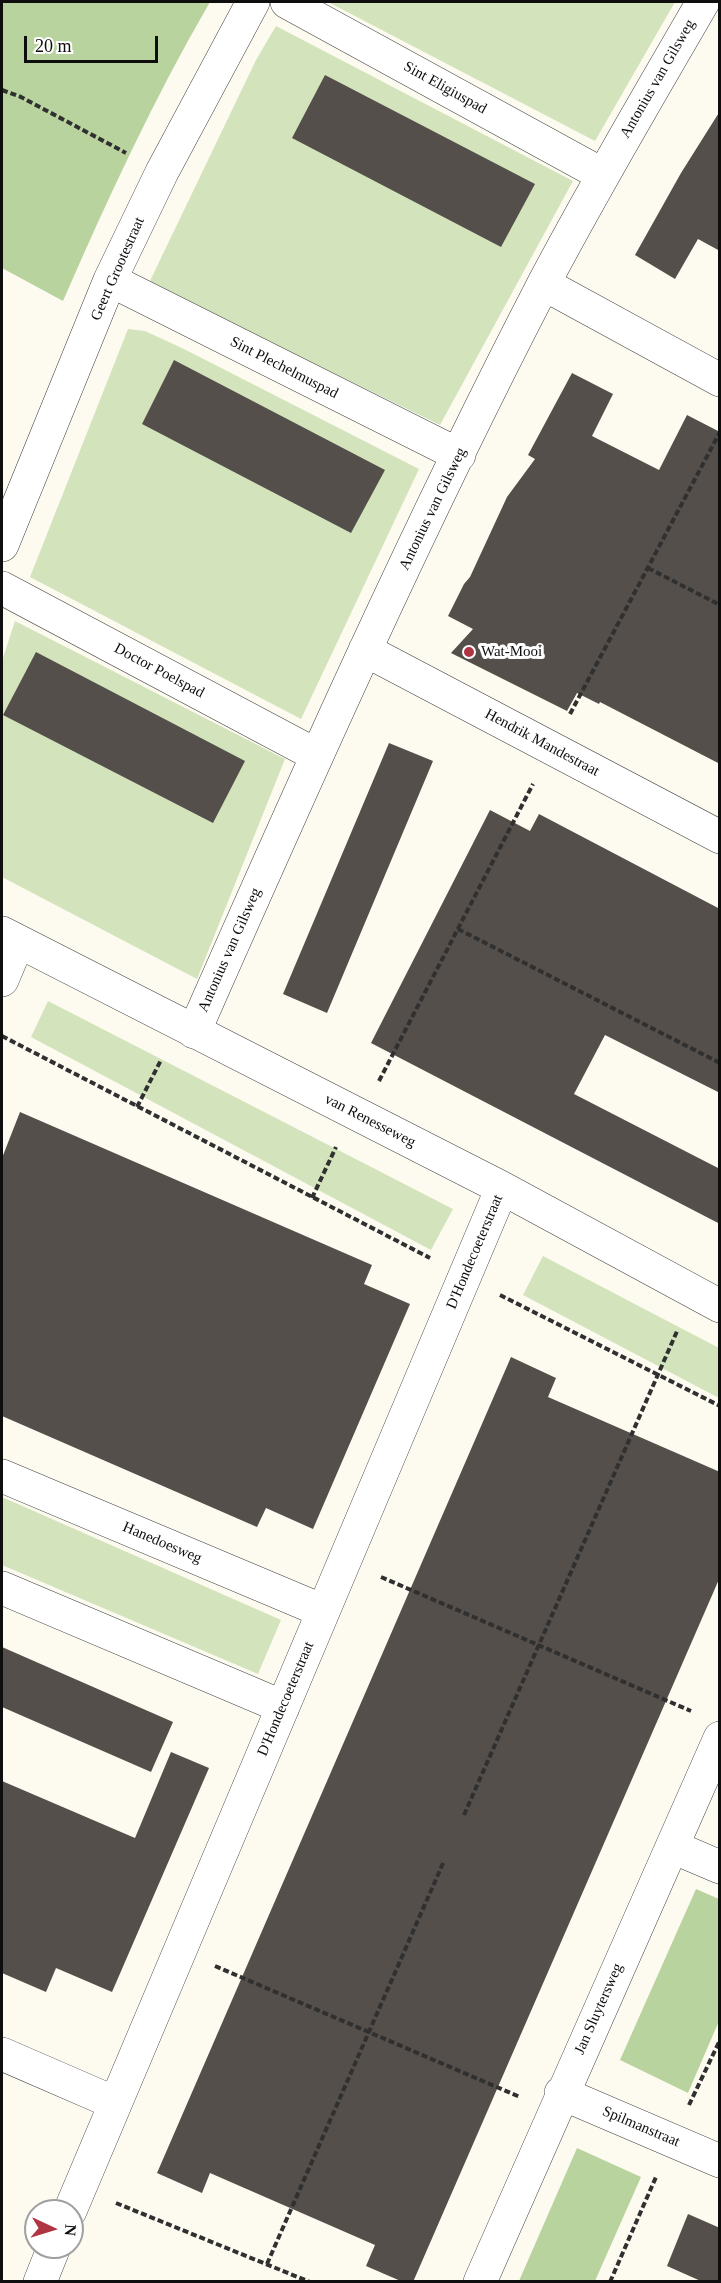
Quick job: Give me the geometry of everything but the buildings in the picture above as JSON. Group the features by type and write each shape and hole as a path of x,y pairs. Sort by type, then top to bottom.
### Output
{"street":[{"name":"Geert Grootestraat","path":"2,545 110,280 162,172 253,2"},
{"name":"Sint Eligiuspad","path":"287,2 603,175"},
{"name":"Antonius van Gilsweg","path":"186,1028 365,650 544,284 603,175 703,2"},
{"name":"Sint Plechelmuspad","path":"110,280 459,455"},
{"path":"544,284 720,380"},
{"name":"Doctor Poelspad","path":"2,588 316,754"},
{"name":"Hendrik Mandestraat","path":"365,650 720,837"},
{"path":"2,980 10,937"},
{"name":"van Renesseweg","path":"10,937 502,1188 708,1299"},
{"name":"D'Hondecoeterstraat","path":"74,2199 502,1188"},
{"name":"Hanedoesweg","path":"2,1476 323,1611"},
{"path":"2,1588 283,1707"},
{"name":"Jan Sluytersweg","path":"480,2282 720,1738"},
{"path":"673,1847 720,1867"},
{"path":"2,2054 115,2103"},
{"name":"Spilmanstraat","path":"558,2102 672,2139 720,2161"},
{"path":"40,2282 49,2259"}],"path":[{"path":"2,90 21,97 162,172"},
{"path":"648,568 720,605"},
{"path":"458,929 720,1063"},
{"path":"137,1107 186,1028"},
{"path":"2,1036 312,1198 720,1406"},
{"path":"312,1198 352,1112"},
{"path":"464,1815 656,1374 708,1299"},
{"path":"344,1561 698,1714"},
{"path":"267,2264 444,1861"},
{"path":"179,1951 369,2032 558,2102"},
{"path":"610,2282 672,2139 720,2040"},
{"path":"84,2203 267,2264 309,2282"}],"green space":[{"path":"2,2 210,2 132,149 63,301 2,268"},
{"path":"328,2 675,2 595,141"},
{"path":"276,26 573,181 440,425 149,283 256,60"},
{"path":"128,329 145,331 184,349 419,469 301,719 30,577"},
{"path":"15,621 285,759 197,979 2,877 2,661"},
{"path":"48,1001 453,1209 431,1250 31,1037"},
{"path":"543,1256 719,1348 719,1398 523,1295"},
{"path":"2,1497 281,1620 258,1674 2,1565"},
{"path":"696,1889 719,1899 719,2021 688,2093 620,2060"},
{"path":"577,2148 641,2177 595,2281 519,2281"}],"place":[{"name":"Wat-Mooi","path":"469,652"}]}
